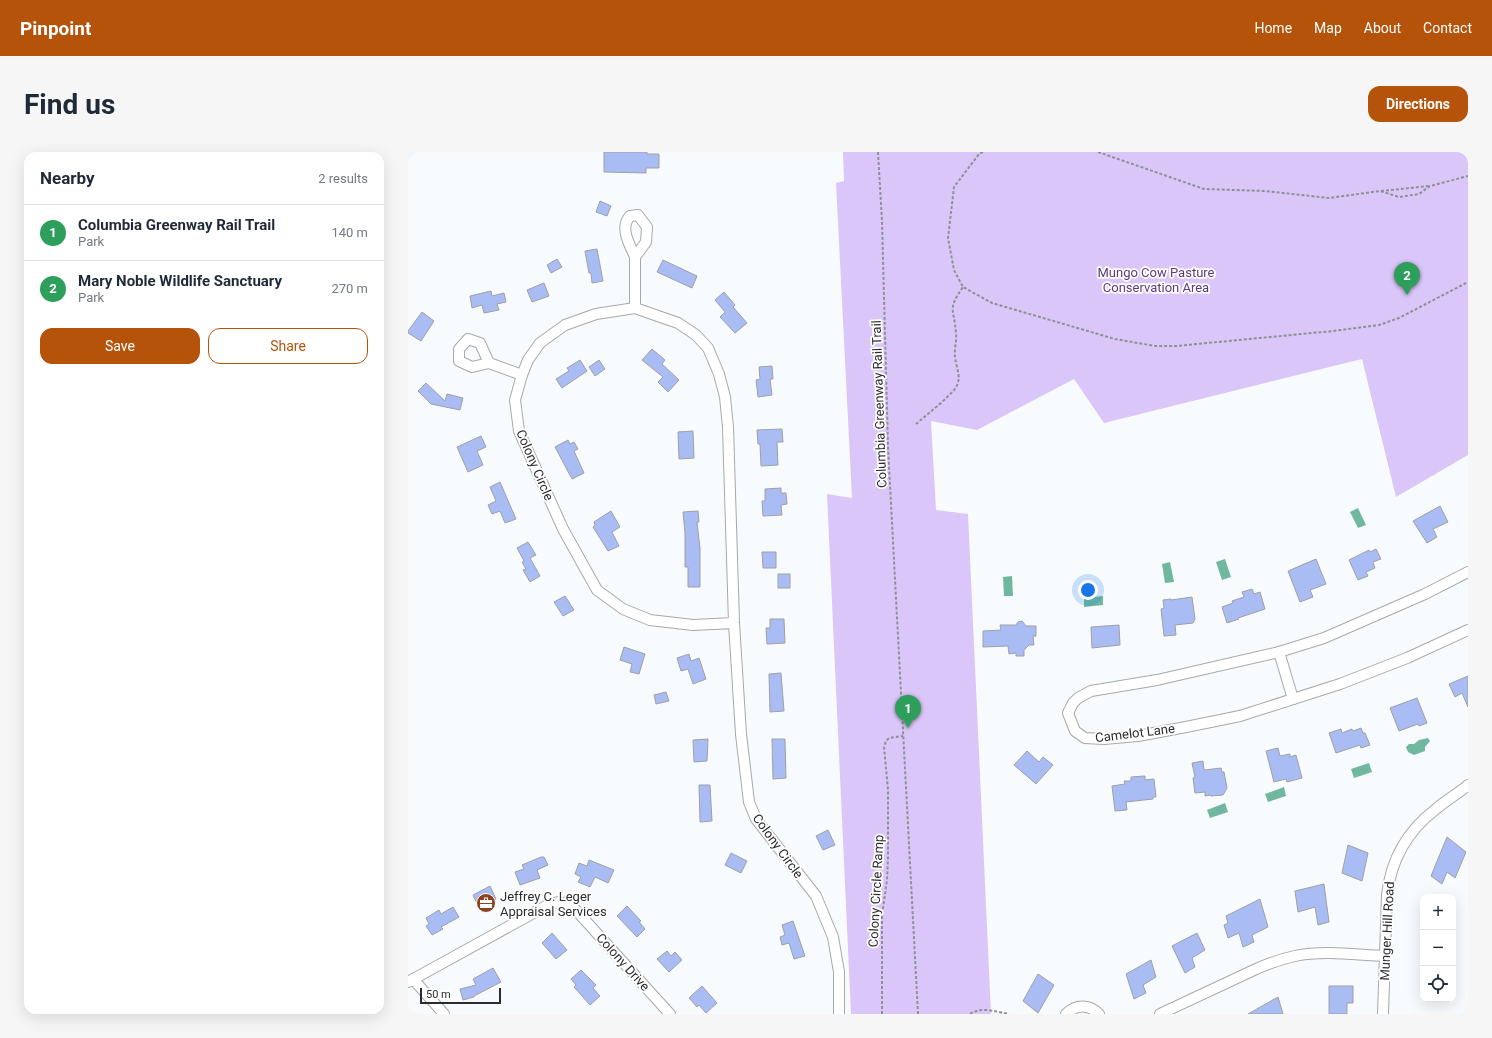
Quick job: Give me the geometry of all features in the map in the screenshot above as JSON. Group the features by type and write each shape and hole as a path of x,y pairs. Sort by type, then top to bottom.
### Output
{"street":[{"path":"635,257 635,308"},
{"name":"Colony Circle","path":"734,623 693,624 650,620 623,609 597,590 564,529 519,431 515,400 528,360 540,343 565,324 596,314 635,308 678,324 696,335 708,348 719,374 725,397 728,427 734,623 741,734 749,802 756,819 816,896 833,937 839,972 839,1014"},
{"path":"489,362 522,375"},
{"name":"Camelot Lane","path":"1468,572 1425,594 1324,638 1279,652 1157,680 1091,691 1078,698 1073,703 1068,713 1074,731 1085,738 1104,739 1138,736 1233,717 1340,684 1407,658 1468,630"},
{"path":"1279,652 1293,699"},
{"name":"Munger Hill Road","path":"1383,1014 1387,895 1389,879 1394,863 1408,837 1420,822 1436,808 1458,794 1468,785"},
{"name":"Colony Drive","path":"411,980 546,906 557,902 566,902 574,908 670,1014"},
{"path":"1160,1014 1268,964 1296,956 1317,954 1385,956"},
{"path":"411,980 444,1014"},
{"path":"1066,1014 1074,1008 1083,1006 1092,1008 1099,1014"}],"path":[{"name":"Columbia Greenway Rail Trail","path":"878,152 882,221 888,448 904,736 910,887 918,1014"},
{"path":"983,152 979,154 954,187 948,238 954,270 963,287 992,303 1108,337 1155,346 1176,346 1332,331 1379,324 1399,318 1468,282"},
{"path":"1098,152 1204,189 1265,191 1329,198 1430,186 1468,176"},
{"path":"1380,191 1399,197 1419,194 1430,186"},
{"path":"916,424 953,391 958,383 955,357 956,335 952,307 954,300 963,287"},
{"name":"Colony Circle Ramp","path":"882,1014 882,915 887,880 888,858 888,790 884,748 886,741 889,738 904,736"},
{"path":"970,1014 976,1011 987,1010 1009,1014"}],"green space":[{"name":"Mungo Cow Pasture Conservation Area","path":"843,152 1468,152 1468,455 1396,497 1362,359 1104,423 1074,379 977,430 931,421 936,510 968,514 991,1014 851,1014 827,494 852,498 836,183 844,181"}],"shaded area":[{"path":"1358,508 1366,525 1358,528 1350,512"},
{"path":"1225,559 1231,577 1222,580 1216,562"},
{"path":"1170,562 1174,582 1165,583 1162,564"},
{"path":"1012,576 1013,596 1004,596 1003,577"},
{"path":"1103,596 1103,605 1084,607 1084,598"},
{"path":"1428,738 1430,741 1425,747 1425,751 1414,755 1408,752 1406,747 1409,744 1414,744 1419,740"},
{"path":"1369,763 1372,772 1354,778 1351,769"},
{"path":"1284,787 1286,796 1268,802 1265,794"},
{"path":"1225,803 1228,812 1210,818 1207,810"}],"building":[{"path":"604,152 647,152 647,154 659,154 659,168 646,168 646,173 604,172"},
{"path":"600,201 611,206 607,216 596,212"},
{"path":"597,249 603,281 592,283 585,251"},
{"path":"557,259 562,267 551,273 547,265"},
{"path":"663,260 697,276 692,288 657,272"},
{"path":"544,283 549,296 532,302 527,290"},
{"path":"491,291 492,296 504,293 506,302 497,304 499,310 484,313 482,305 472,308 470,296"},
{"path":"724,292 735,305 733,307 747,323 735,333 720,317 725,312 715,300"},
{"path":"422,312 434,321 421,341 408,333 408,331"},
{"path":"652,349 665,360 662,364 679,380 668,392 658,382 663,377 642,360"},
{"path":"580,360 587,371 562,388 556,379 569,371 567,368"},
{"path":"599,360 605,369 595,376 589,367"},
{"path":"772,366 773,379 770,379 772,395 758,397 756,380 760,379 759,367"},
{"path":"426,383 445,401 447,394 463,398 460,410 431,404 418,391"},
{"path":"782,429 783,442 777,442 778,465 761,466 760,444 758,444 757,430"},
{"path":"693,431 694,458 679,459 678,432"},
{"path":"481,436 486,447 477,451 483,465 468,472 457,447"},
{"path":"568,440 570,444 574,442 578,449 574,451 584,473 572,479 555,447"},
{"path":"500,482 516,519 505,523 500,511 492,514 488,505 496,501 490,487"},
{"path":"781,488 781,493 786,493 787,504 781,505 782,515 763,516 762,501 765,501 765,489"},
{"path":"1440,506 1448,522 1433,529 1437,537 1427,543 1413,521"},
{"path":"611,511 620,527 612,532 619,546 608,551 593,527 595,525 594,522"},
{"path":"698,511 699,522 697,522 700,548 700,587 688,587 688,567 685,567 685,533 683,512"},
{"path":"528,542 536,555 530,558 540,576 530,582 523,570 526,569 522,562 524,561 517,548"},
{"path":"1376,549 1381,559 1373,562 1375,568 1366,572 1368,576 1358,580 1349,560 1369,550 1370,552"},
{"path":"762,552 776,552 776,568 763,568"},
{"path":"1316,559 1326,584 1310,590 1313,597 1300,602 1288,571"},
{"path":"778,574 790,574 790,588 778,588"},
{"path":"1252,589 1254,594 1260,592 1265,609 1227,623 1222,607 1233,603 1232,601 1244,597 1242,592"},
{"path":"565,596 574,610 563,616 554,602"},
{"path":"1192,597 1195,619 1193,623 1175,625 1176,635 1164,636 1161,609 1164,608 1163,600"},
{"path":"770,619 784,619 785,643 767,644 766,628 770,628"},
{"path":"1022,621 1026,626 1036,626 1036,636 1033,636 1034,645 1029,645 1024,650 1024,656 1016,656 1016,653 1009,654 1008,646 983,647 983,631 1001,630 1000,625 1016,625 1018,622"},
{"path":"1119,625 1120,645 1092,648 1091,627"},
{"path":"624,647 645,654 639,674 630,672 632,664 620,660"},
{"path":"689,654 691,661 699,658 706,679 693,684 688,669 681,671 677,658"},
{"path":"781,673 784,711 770,712 769,674"},
{"path":"1468,676 1468,707 1462,693 1455,697 1449,684"},
{"path":"666,692 669,701 656,704 654,695"},
{"path":"1417,698 1427,723 1419,726 1418,724 1399,731 1390,708"},
{"path":"1361,728 1370,745 1361,748 1360,745 1336,753 1329,733 1341,729 1342,733 1352,729 1353,731"},
{"path":"708,739 707,761 694,762 693,740"},
{"path":"772,739 785,739 786,778 773,779"},
{"path":"1278,748 1280,756 1290,754 1290,757 1296,755 1302,778 1287,782 1286,779 1274,782 1266,751"},
{"path":"1027,751 1039,762 1043,757 1053,765 1036,784 1014,765"},
{"path":"1203,761 1204,770 1221,768 1222,772 1224,772 1227,788 1223,795 1205,796 1205,792 1195,793 1193,778 1195,777 1192,763"},
{"path":"1145,776 1145,780 1154,779 1156,797 1153,797 1153,799 1126,802 1127,810 1115,811 1112,786 1125,784 1124,781 1131,781 1131,777"},
{"path":"699,785 710,785 712,821 700,822"},
{"path":"828,830 835,845 823,850 816,836"},
{"path":"1447,837 1466,852 1455,878 1447,872 1442,884 1431,876"},
{"path":"1348,845 1368,853 1362,881 1342,873"},
{"path":"731,853 747,861 741,873 725,865"},
{"path":"544,857 548,865 537,870 540,878 520,885 515,872 524,869 522,865"},
{"path":"589,860 614,870 608,883 595,877 590,887 578,882 581,877 575,874 579,863 587,866"},
{"path":"1324,884 1329,922 1318,925 1315,907 1298,912 1295,891"},
{"path":"490,886 496,899 479,908 473,895"},
{"path":"1260,899 1268,927 1252,935 1254,942 1243,947 1239,933 1228,938 1224,925 1228,923 1226,916"},
{"path":"627,906 641,921 639,922 645,929 637,937 617,916"},
{"path":"453,907 459,917 441,927 443,929 432,935 426,926 429,924 426,918 439,910 441,914"},
{"path":"793,921 805,956 794,959 789,943 782,945 780,937 785,935 782,925"},
{"path":"552,933 567,950 556,959 542,943"},
{"path":"1197,933 1205,950 1192,958 1195,967 1185,973 1172,946"},
{"path":"667,951 671,956 675,952 682,960 669,972 657,959"},
{"path":"1151,960 1156,977 1143,985 1146,993 1134,999 1126,974"},
{"path":"493,968 501,982 474,997 463,1000 460,989 476,985 473,979"},
{"path":"581,970 596,985 593,988 600,996 590,1005 574,987 576,985 571,979"},
{"path":"1038,974 1054,985 1038,1013 1023,1001"},
{"path":"702,986 717,1003 706,1013 699,1005 697,1007 689,998"},
{"path":"1329,986 1353,986 1353,1003 1347,1003 1347,1014 1329,1014"},
{"path":"1278,997 1283,1014 1248,1014"}],"place":[{"name":"Mary Noble Wildlife Sanctuary","path":"1407,295"},
{"name":"Columbia Greenway Rail Trail","path":"908,728"},
{"name":"Jeffrey C. Leger Appraisal Services","path":"486,903"}]}
